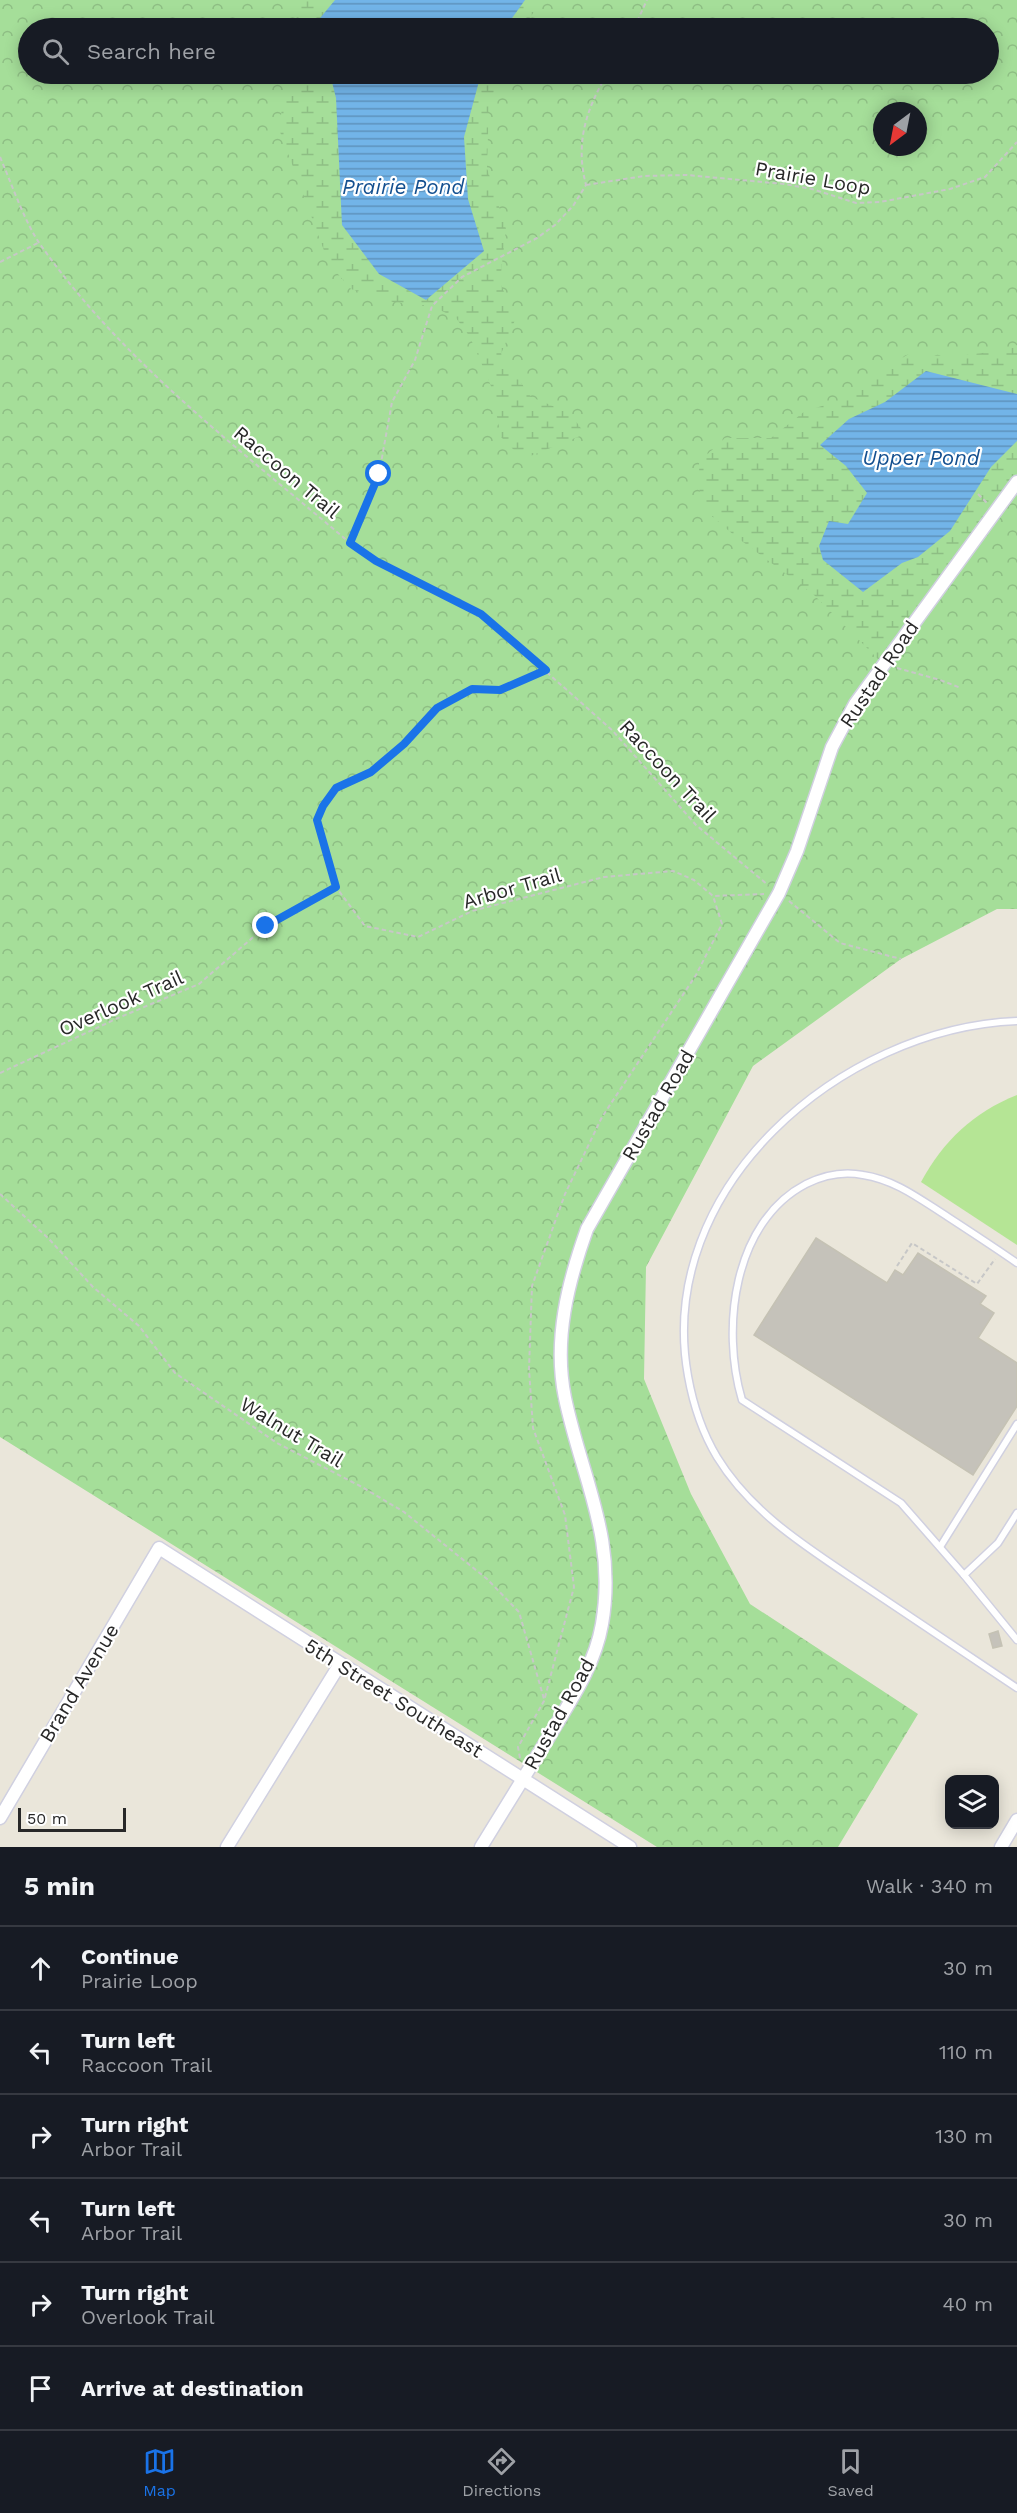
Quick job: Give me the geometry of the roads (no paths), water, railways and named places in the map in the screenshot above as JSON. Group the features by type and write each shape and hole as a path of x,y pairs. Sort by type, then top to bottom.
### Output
{"street":[{"name":"Rustad Road","path":"481,1847 576,1691 592,1659 602,1626 606,1589 606,1553 599,1518 564,1396 561,1353 564,1311 573,1269 587,1229 779,893 797,851 832,747 855,704 1017,482"},
{"name":"5th Street Southeast","path":"159,1548 630,1847"},
{"name":"Brand Avenue","path":"0,1818 159,1548"},
{"path":"227,1847 340,1664"},
{"path":"1000,1847 1017,1820"}],"lane":[{"path":"1017,1021 963,1027 885,1052 847,1073 806,1102 776,1128 729,1185 706,1225 686,1293 683,1325 685,1358 696,1413 716,1456 749,1499 784,1531 1017,1688"},
{"path":"1017,1263 899,1185 861,1174 829,1175 797,1189 771,1213 749,1248 736,1291 733,1348 736,1381 742,1400 901,1503 1017,1640"},
{"path":"939,1547 1017,1424"},
{"path":"964,1575 998,1543 1017,1513"}],"water":[{"path":"335,0 525,0 512,18 320,18"},
{"name":"Prairie Pond","path":"332,84 478,84 464,137 468,199 484,251 426,300 379,274 342,225 336,98"},
{"name":"Upper Pond","path":"926,371 1017,394 1017,441 991,467 950,531 918,557 902,563 863,592 823,560 819,546 829,521 848,524 867,493 846,466 820,445 849,419 885,402"}]}
